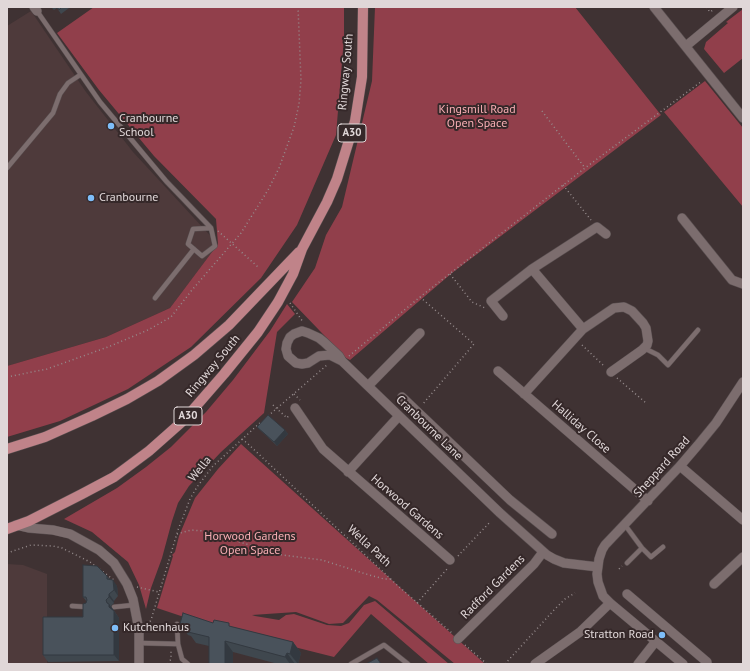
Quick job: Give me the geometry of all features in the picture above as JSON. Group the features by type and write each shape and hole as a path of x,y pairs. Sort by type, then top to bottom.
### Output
{"main road":[{"name":"Ringway South","path":"12,527 47,512 114,477 149,451 184,420 258,332 278,302 293,274 302,249 335,185 355,121 362,77 362,7"},
{"name":"Ringway South","path":"7,449 45,437 92,416 127,399 158,381 194,355 229,326 302,249"}],"street":[{"path":"654,7 743,117"},
{"path":"686,46 733,7"},
{"path":"682,218 732,280 743,284"},
{"path":"503,316 491,301 532,269 597,227 606,234"},
{"path":"532,269 583,329"},
{"path":"524,394 583,329 614,308 624,307 632,311 646,328 648,340 644,348 611,372"},
{"name":"Cranbourne Lane","path":"344,359 330,355 319,356 308,363 296,363 288,356 286,349 287,343 290,337 302,331 319,338 344,359 368,386 500,513 543,552 554,560 564,563 598,567"},
{"path":"368,386 420,333"},
{"name":"Halliday Close","path":"498,372 648,500"},
{"name":"Sheppard Road","path":"598,567 602,550 680,466 716,423 743,382"},
{"name":"Cranbourne Lane","path":"402,397 510,500 552,534"},
{"name":"Horwood Gardens","path":"295,408 323,449 450,560"},
{"path":"348,472 399,416"},
{"path":"680,466 743,520"},
{"path":"500,513 510,500"},
{"path":"12,527 60,532 86,542 108,557 120,572 130,591 139,630 139,664"},
{"name":"Radford Gardens","path":"458,639 534,564 543,552"},
{"path":"714,584 743,557"},
{"path":"598,567 598,582 603,596 683,664"},
{"path":"626,594 707,662 707,664"},
{"path":"535,664 580,632 610,603"},
{"path":"638,664 656,641"}],"lane":[{"path":"36,9 100,102 166,181 211,228 215,246 202,256 188,244 193,229 211,228"},
{"path":"7,168 53,112 60,94 68,84 80,74"},
{"path":"155,298 194,249"},
{"path":"644,348 658,355 668,365 698,330"},
{"path":"625,525 642,548 651,557 663,547"},
{"path":"627,563 642,548"},
{"path":"114,607 134,605"},
{"path":"72,606 88,607"},
{"path":"178,624 178,644 182,658 188,664"},
{"path":"139,643 178,644"},
{"path":"351,664 384,645 408,664"}],"path":[{"path":"7,378 47,369 108,347 148,330 171,317 232,243 252,216 268,190 279,168 294,127 299,104 301,80 298,7"},
{"path":"706,7 710,12 713,10"},
{"path":"344,359 420,297 563,185 702,81"},
{"path":"542,110 585,168"},
{"path":"563,185 597,227"},
{"path":"220,231 258,267"},
{"path":"450,274 472,302 484,308 491,301"},
{"path":"417,411 474,344 420,297"},
{"path":"290,303 298,313"},
{"name":"Wella","path":"139,630 149,625 184,512 197,487 213,466 277,408 328,365"},
{"path":"273,405 287,418"},
{"name":"Wella Path","path":"242,439 391,579 487,664"},
{"path":"177,534 192,530 204,531 282,555 322,560 384,579 391,579"},
{"path":"7,553 31,545 62,548 90,562 119,583"},
{"path":"134,586 159,592"},
{"path":"505,664 558,606 575,592"},
{"path":"168,664 171,659 171,650"}],"shaded area":[{"name":"Cranbourne","path":"31,11 86,92 133,152 218,244 170,308 106,337 7,366 7,26"},
{"path":"7,564 23,565 47,574 47,664 7,664"}],"green space":[{"path":"94,7 344,7 344,38 336,135 297,225 261,278 191,347 128,389 60,421 7,437 7,366 106,337 170,308 218,244 216,219 154,156 99,90 57,33"},
{"name":"Kingsmill Road Open Space","path":"375,7 575,7 661,115 452,273 350,360 346,358 292,302 315,268 326,235 342,207 372,81"},
{"path":"743,9 743,58 724,73 704,49 706,42 728,23 726,22"},
{"path":"705,81 743,128 743,207 664,112"},
{"path":"287,304 295,314 277,332 264,413 221,452 189,486 178,503 162,558 151,588 146,609 139,585 128,562 92,532 64,519 117,488 171,447 206,412 233,380 270,331"},
{"name":"Horwood Gardens Open Space","path":"241,444 485,664 455,664 377,600 369,596 343,623 329,624 296,612 252,615 279,620 286,615 294,614 327,625 341,626 349,623 364,605 375,601 449,664 429,664 371,614 334,657 211,626 157,608 173,556 172,555 175,552 179,536 195,498 218,469"}],"building":[{"path":"268,415 285,430 274,442 257,427"},
{"path":"83,565 97,566 107,576 107,579 113,580 114,590 109,594 109,597 106,600 109,607 114,611 114,655 43,655 43,617 83,617 83,604 86,603 87,600 86,597 83,597"},
{"path":"183,613 213,623 214,620 229,623 229,626 293,642 290,654 287,653 285,657 225,641 225,664 209,664 209,637 188,632 189,627 180,624"},
{"path":"377,658 381,664 366,664"}],"place":[{"name":"Cranbourne School","path":"111,126"},
{"name":"Cranbourne","path":"91,198"},
{"name":"Kutchenhaus","path":"115,628"},
{"name":"Stratton Road","path":"662,635"}]}
